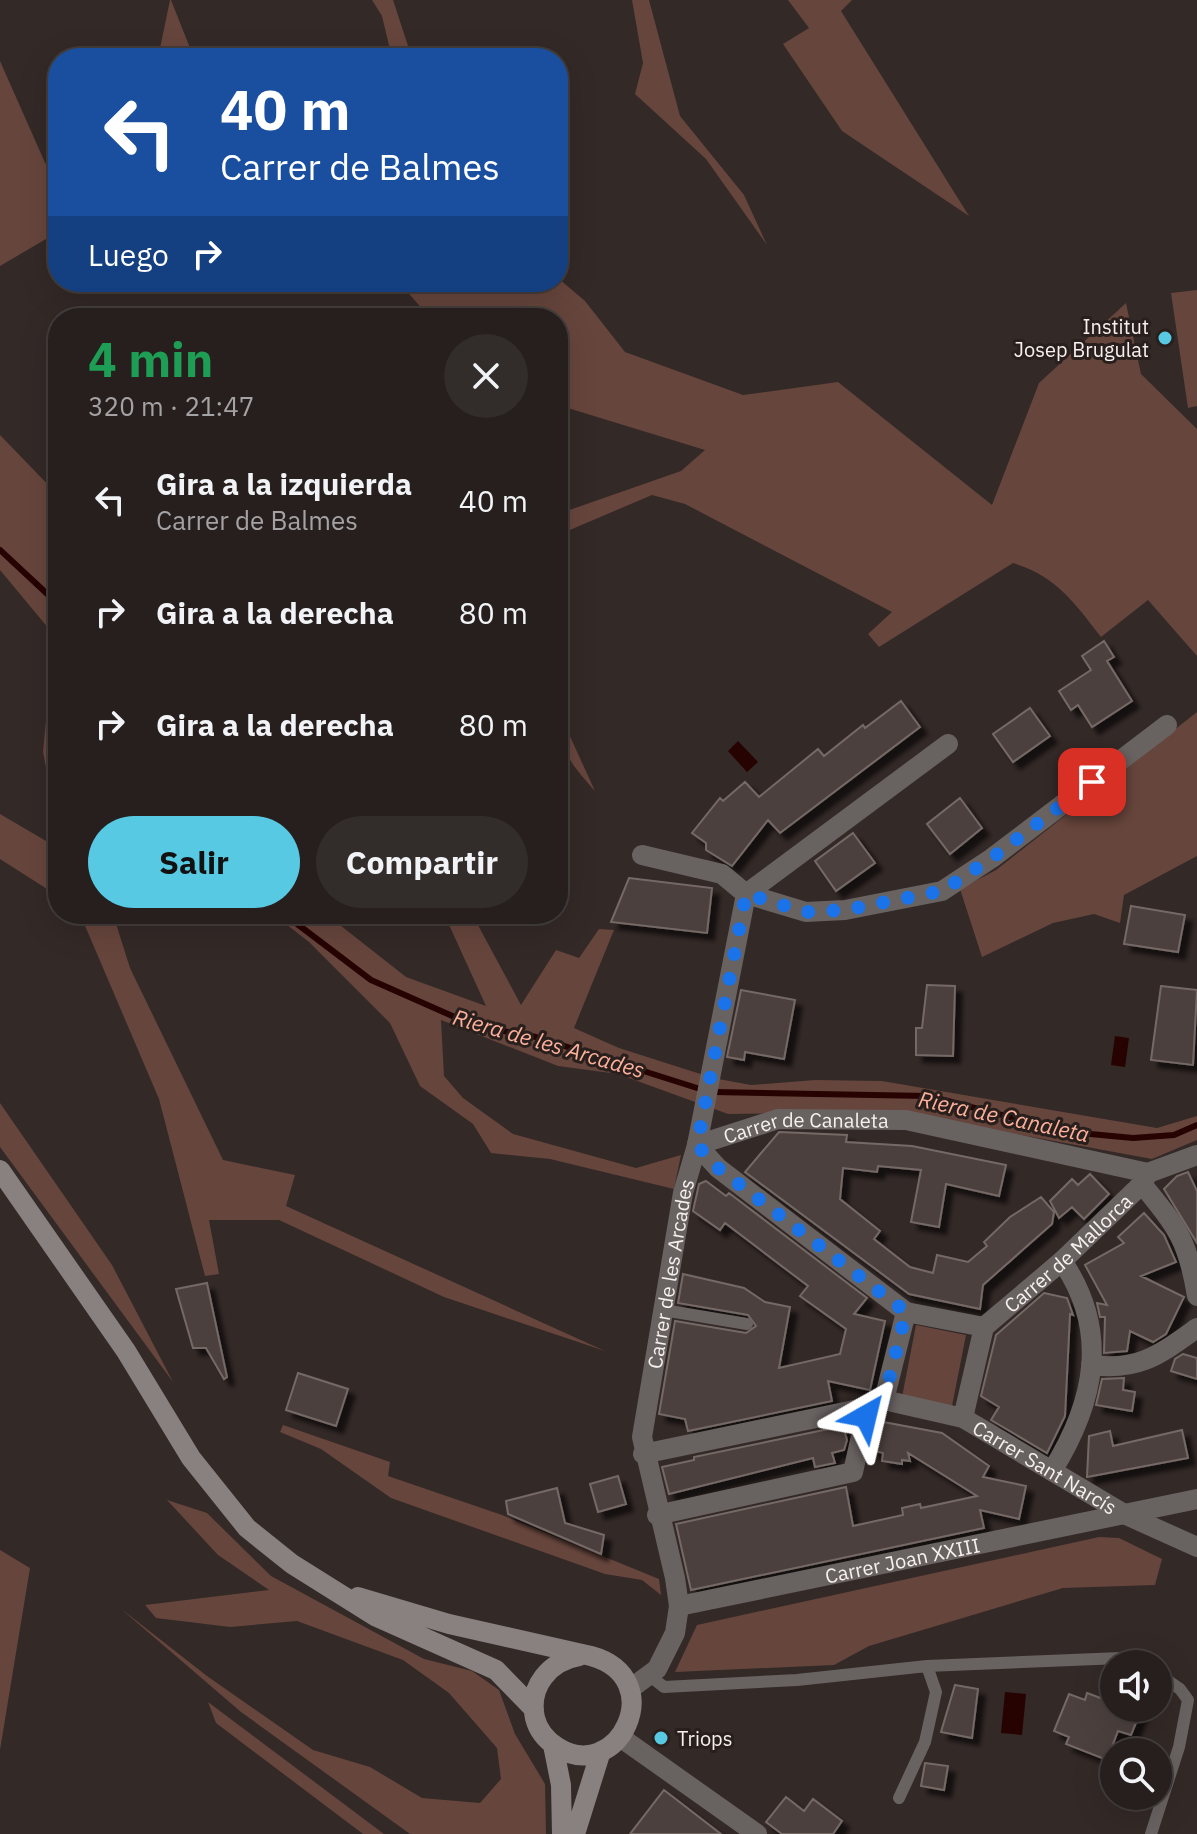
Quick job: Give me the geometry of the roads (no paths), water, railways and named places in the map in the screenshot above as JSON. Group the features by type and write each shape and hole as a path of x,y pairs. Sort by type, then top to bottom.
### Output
{"main road":[{"path":"0,1170 126,1351 210,1483 269,1548 375,1616 496,1670 534,1709"},
{"path":"340,1592 611,1664 630,1689 632,1709 620,1737 601,1751 576,1754 553,1745"},
{"path":"562,1834 561,1785 553,1745 538,1725 534,1709 536,1690 546,1673 561,1661 580,1656"},
{"path":"575,1834 601,1751"}],"street":[{"path":"642,855 722,874 746,894 806,912 845,910 942,891 992,858 1167,725"},
{"path":"746,894 948,744"},
{"name":"Carrer de les Arcades","path":"679,1606 643,1454 644,1416 683,1193 697,1145 746,894"},
{"name":"Carrer de Canaleta","path":"697,1145 778,1119 906,1120 1145,1179"},
{"path":"697,1145 718,1168 906,1312 984,1327 963,1418"},
{"path":"1197,1155 1145,1179 1191,1254 1197,1296"},
{"name":"Carrer de Mallorca","path":"984,1327 1062,1261 1145,1179"},
{"path":"1052,1471 1081,1412 1093,1338 1081,1288 1062,1261"},
{"path":"657,1515 853,1472 906,1312"},
{"path":"1091,1365 1137,1365 1197,1328"},
{"path":"643,1454 876,1404"},
{"name":"Carrer Sant Narcís","path":"876,1404 963,1418 1126,1515 1197,1547"},
{"name":"Carrer Joan XXIII","path":"679,1606 1197,1499"},
{"path":"630,1689 650,1676 668,1653 679,1606"},
{"path":"620,1737 757,1834"}],"lane":[{"path":"663,1310 747,1324"},
{"path":"650,1676 664,1687 797,1680 927,1666 1100,1659"},
{"path":"899,1798 925,1742 936,1692 927,1666"},
{"path":"1151,1834 1179,1747 1188,1700 1172,1684"}],"waterway":[{"name":"Riera de les Arcades","path":"0,550 48,595"},
{"name":"Riera de les Arcades","path":"297,924 371,980 475,1026 536,1037 697,1088"},
{"name":"Riera de Canaleta","path":"714,1092 928,1096 1069,1132 1133,1138 1174,1135 1197,1125"}],"place":[{"name":"Institut Josep Brugulat","path":"1165,338"},
{"name":"Triops","path":"661,1738"}]}
